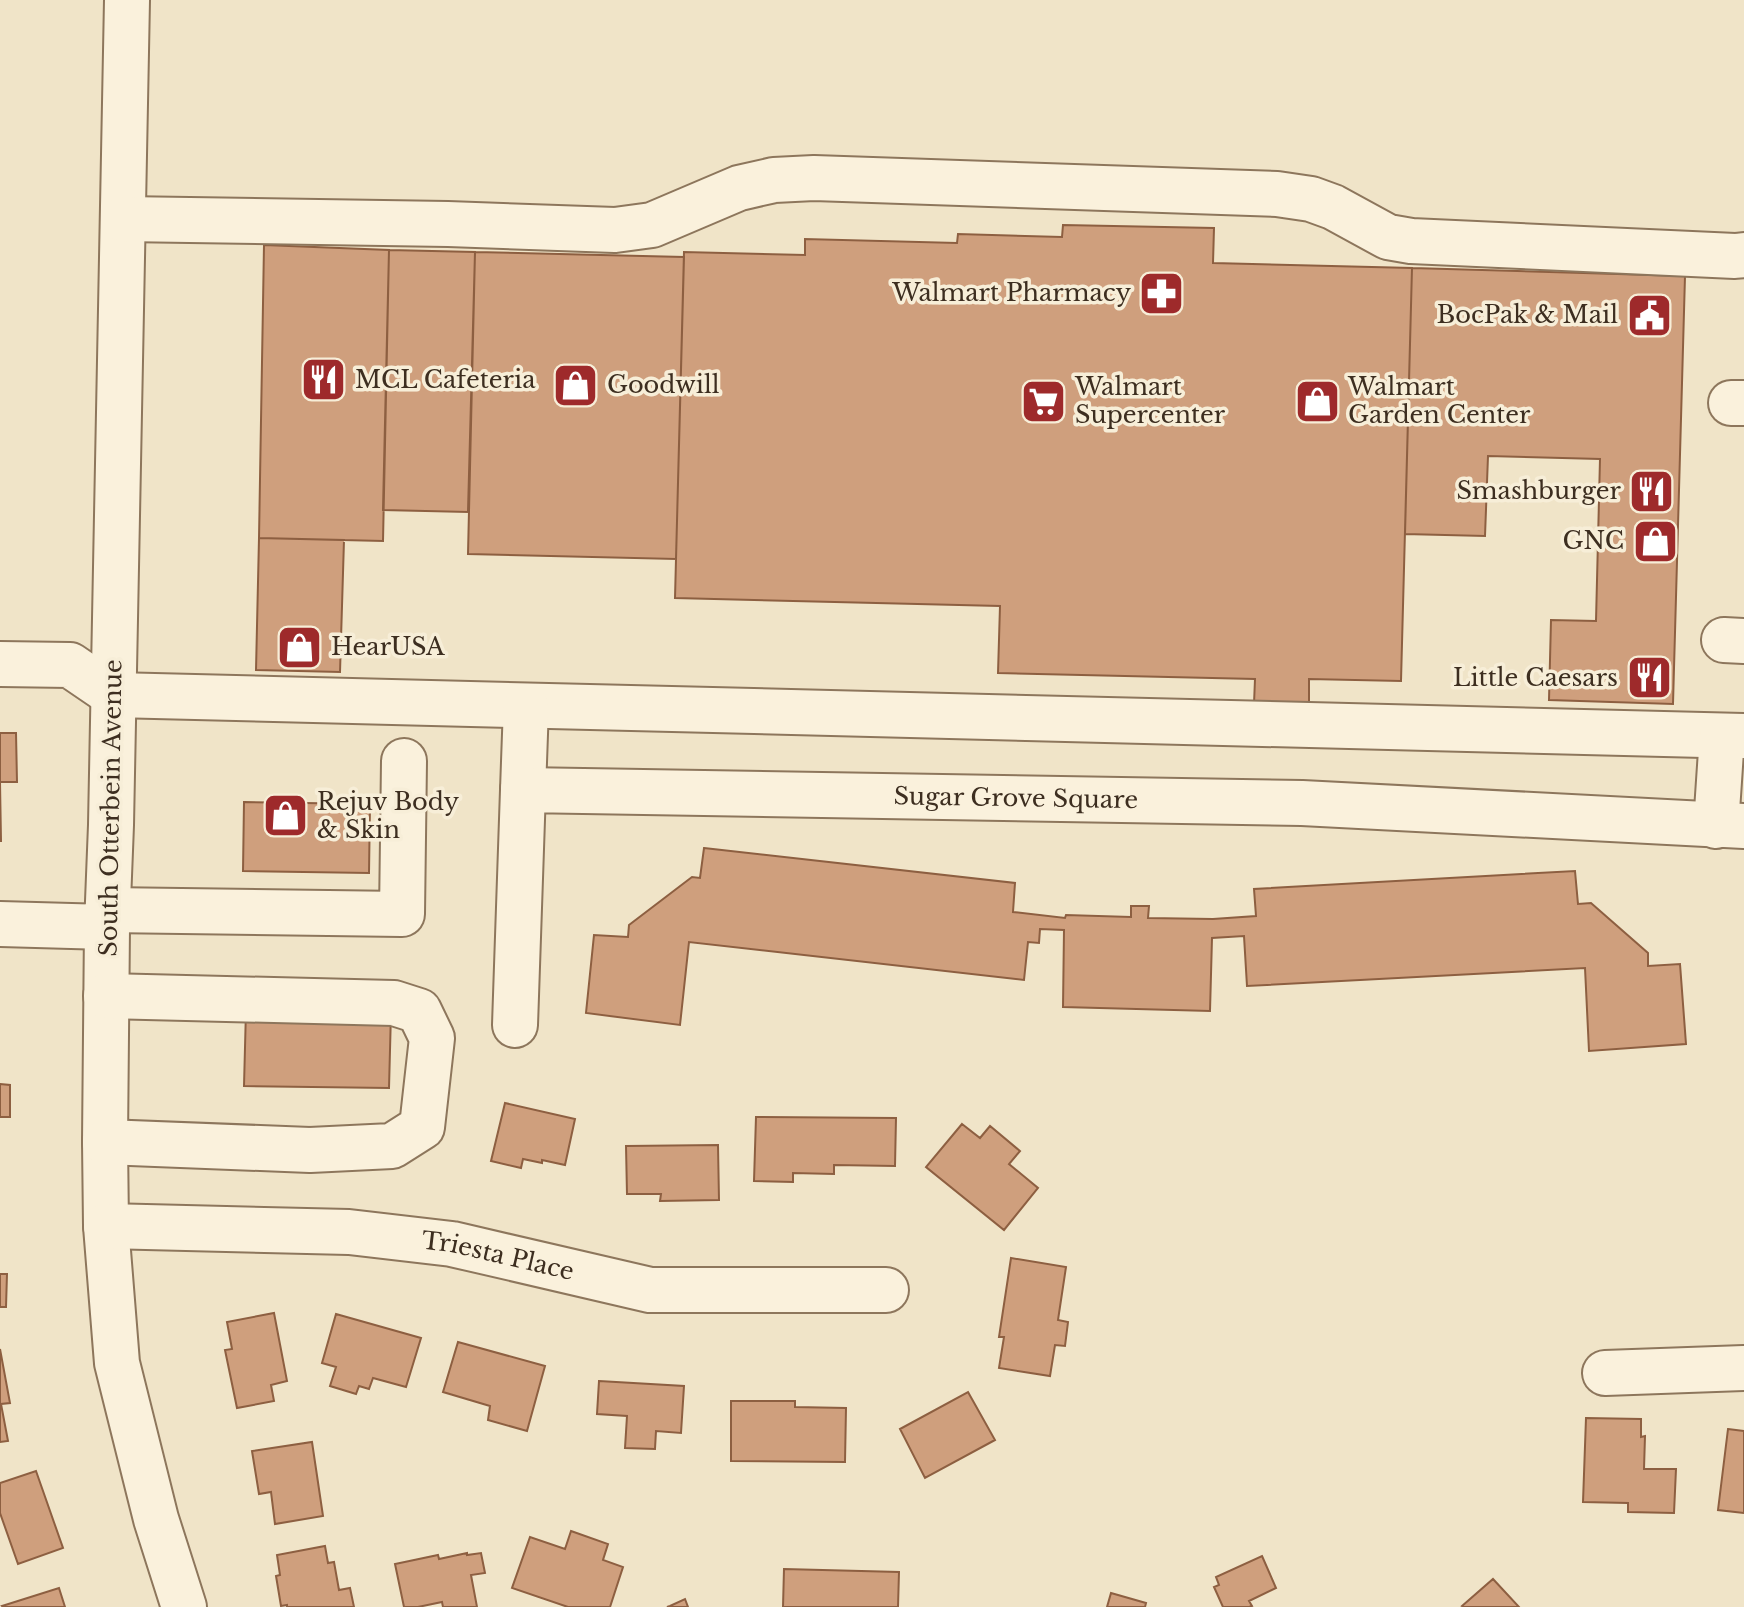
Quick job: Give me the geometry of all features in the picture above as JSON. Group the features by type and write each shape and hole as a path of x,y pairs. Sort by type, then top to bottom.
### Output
{"street":[{"name":"South Otterbein Avenue","path":"127,0 107,918 106,1226 117,1363 156,1519 184,1607"},
{"path":"123,219 615,230 652,225 739,188 774,180 814,178 1277,194 1311,199 1333,207 1388,237 1411,241 1744,255"},
{"path":"0,664 70,665 114,695 1733,736 1730,826"},
{"path":"515,1025 526,706"},
{"path":"0,924 107,918 402,914 404,761"},
{"name":"Sugar Grove Square","path":"523,790 1302,803 1730,826"},
{"path":"105,1142 310,1150 392,1146 422,1127 432,1038 419,1011 394,1003 106,996"},
{"name":"Triesta Place","path":"106,1226 364,1234 452,1244 650,1290 886,1290"},
{"path":"1605,1373 1744,1368"}],"building":[{"name":"Walmart Supercenter","path":"1063,225 1214,228 1213,263 1412,268 1401,681 1309,679 1309,705 1254,704 1255,679 998,673 1000,606 675,598 684,252 805,255 805,239 957,243 958,234 1062,237"},
{"name":"MCL Cafeteria","path":"264,245 389,250 383,541 259,538"},
{"path":"389,250 475,252 468,512 383,510"},
{"name":"Goodwill","path":"475,252 684,257 676,559 468,554"},
{"path":"1412,268 1685,276 1673,704 1549,700 1551,620 1596,621 1600,459 1488,456 1485,536 1405,534"},
{"path":"259,538 344,540 340,672 256,670"},
{"path":"0,733 16,733 17,782 0,782"},
{"path":"244,802 370,804 369,873 243,871"},
{"path":"704,848 1015,883 1013,912 1065,918 1066,915 1131,917 1131,906 1149,906 1148,918 1256,916 1254,889 1575,871 1578,904 1591,903 1648,953 1648,966 1680,964 1686,1044 1589,1051 1585,968 1247,986 1244,936 1212,938 1210,1011 1063,1007 1064,930 1040,929 1039,943 1028,942 1024,980 689,942 680,1025 586,1013 594,935 628,937 629,925 692,877 700,878"},
{"path":"246,1009 391,1012 389,1088 244,1086"},
{"path":"0,1084 10,1085 10,1117 0,1117"},
{"path":"505,1103 575,1119 565,1165 523,1159 521,1168 491,1161"},
{"path":"756,1117 896,1118 895,1166 834,1165 834,1174 793,1173 793,1182 754,1181"},
{"path":"962,1124 980,1138 990,1126 1020,1151 1009,1164 1038,1188 1004,1230 926,1167"},
{"path":"718,1145 719,1200 660,1201 661,1194 627,1194 626,1146"},
{"path":"1011,1258 1066,1267 1058,1320 1068,1322 1065,1346 1055,1345 1050,1376 999,1368 1004,1337 999,1337"},
{"path":"0,1274 7,1274 6,1307 0,1307"},
{"path":"274,1313 287,1381 271,1385 274,1401 237,1408 225,1350 232,1349 227,1322"},
{"path":"336,1314 421,1338 406,1387 373,1378 369,1389 359,1386 356,1394 330,1386 336,1367 322,1363"},
{"path":"458,1342 545,1366 527,1431 488,1420 490,1406 443,1392"},
{"path":"0,1349 10,1403 1,1404 8,1441 0,1442"},
{"path":"599,1381 684,1386 681,1433 656,1431 655,1449 625,1448 627,1416 597,1414"},
{"path":"968,1392 995,1440 925,1478 900,1429"},
{"path":"731,1401 795,1401 795,1407 846,1408 845,1462 731,1461"},
{"path":"1586,1418 1641,1419 1641,1437 1645,1436 1644,1469 1676,1469 1674,1513 1628,1512 1628,1503 1583,1502"},
{"path":"1728,1429 1744,1431 1744,1513 1718,1510"},
{"path":"312,1442 323,1516 275,1524 271,1492 259,1494 252,1451"},
{"path":"36,1471 63,1548 18,1564 0,1513 0,1483"},
{"path":"571,1531 608,1544 603,1560 623,1567 610,1607 568,1607 512,1588 530,1537 565,1549"},
{"path":"325,1546 328,1563 334,1562 339,1590 350,1588 354,1607 281,1606 276,1576 280,1575 277,1555"},
{"path":"481,1553 485,1573 471,1575 477,1607 443,1607 442,1602 404,1607 395,1564 438,1555 439,1559"},
{"path":"1262,1556 1276,1588 1249,1601 1252,1606 1223,1607 1214,1587 1219,1585 1216,1577"},
{"path":"784,1569 899,1572 898,1607 783,1607"},
{"path":"1493,1579 1519,1607 1462,1606"},
{"path":"59,1588 65,1607 2,1606"},
{"path":"1111,1593 1146,1603 1145,1607 1107,1607"},
{"path":"685,1599 688,1607 667,1607 670,1606"}],"place":[{"name":"Walmart Pharmacy","path":"1162,293"},
{"name":"BocPak & Mail","path":"1649,315"},
{"name":"MCL Cafeteria","path":"324,380"},
{"name":"Goodwill","path":"576,385"},
{"name":"Walmart Supercenter","path":"1044,401"},
{"name":"Walmart Garden Center","path":"1317,401"},
{"name":"Smashburger","path":"1652,491"},
{"name":"GNC","path":"1655,541"},
{"name":"HearUSA","path":"300,647"},
{"name":"Little Caesars","path":"1649,678"},
{"name":"Rejuv Body & Skin","path":"286,816"}]}
